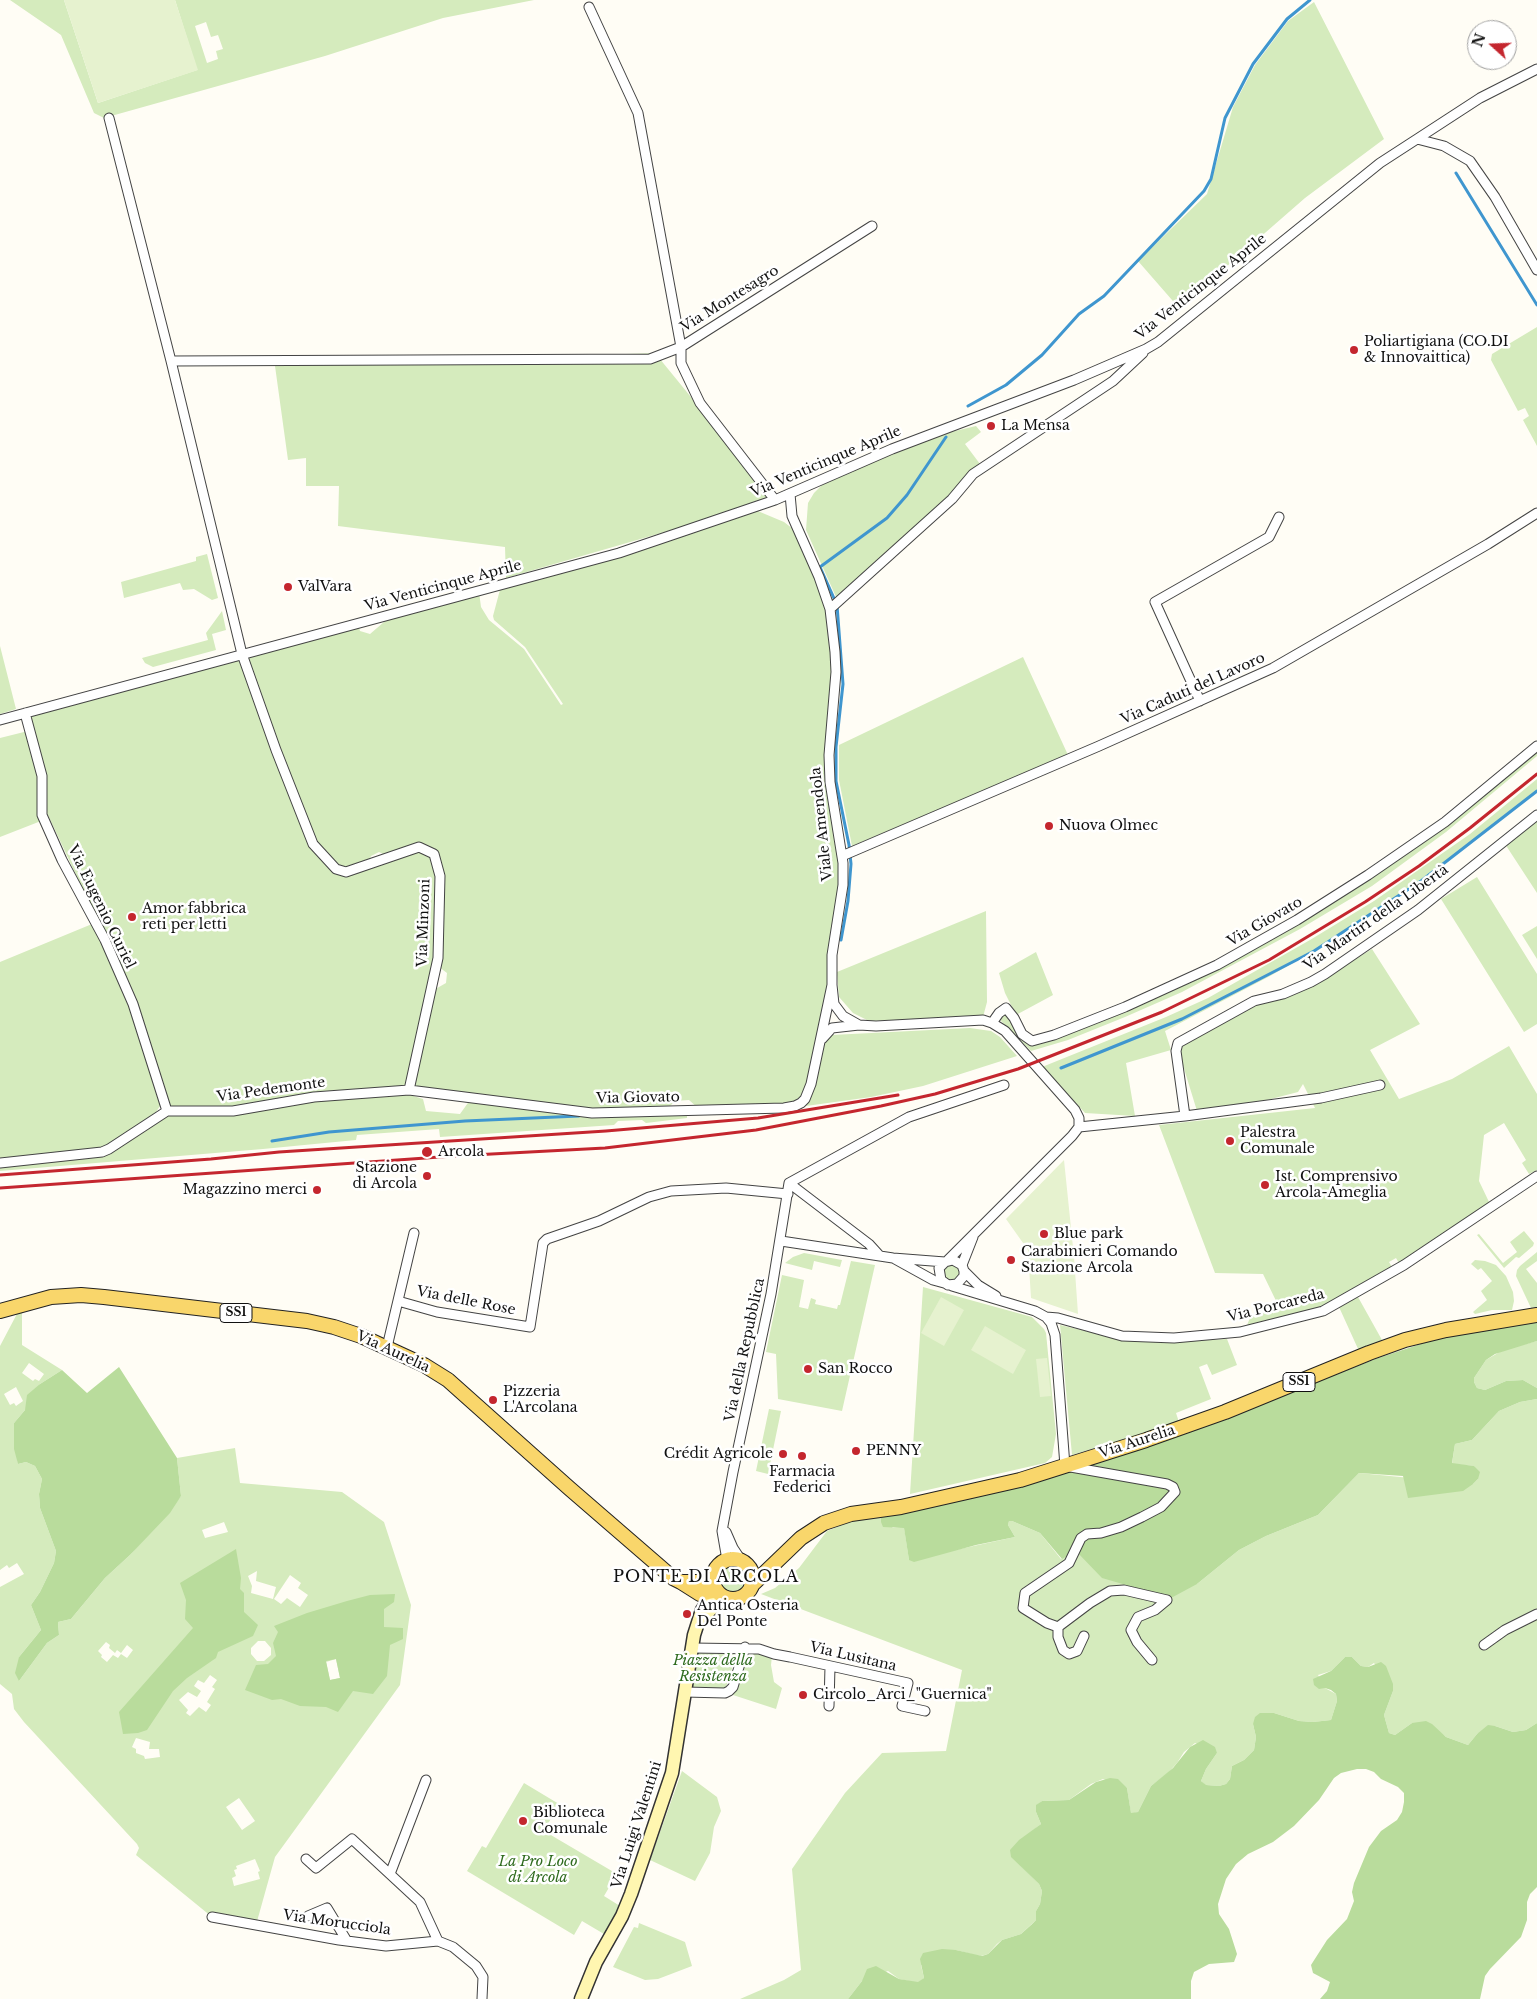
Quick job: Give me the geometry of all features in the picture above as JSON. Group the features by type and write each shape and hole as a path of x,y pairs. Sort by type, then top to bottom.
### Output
{"main road":[{"name":"Via Aurelia","path":"0,1311 51,1297 81,1295 320,1323 361,1336 424,1364 448,1380 661,1568 681,1582"},
{"name":"Via Aurelia","path":"751,1586 801,1538 824,1523 851,1514 975,1491 1065,1466 1225,1412 1369,1352 1406,1340 1446,1330 1537,1315"},
{"name":"SS1","path":"727,1560 745,1564 780,1557"},
{"path":"718,1590 716,1569 727,1560"},
{"path":"745,1564 752,1576 751,1586"},
{"name":"SS1","path":"681,1582 700,1594 718,1590"},
{"name":"SS1","path":"681,1582 718,1590 730,1599 741,1597 751,1586"}],"street":[{"path":"171,361 650,359 681,346 638,114 589,6"},
{"name":"Via Venticinque Aprile","path":"0,720 619,553 775,500 892,449 1074,380 1146,349 1380,163 1480,98 1537,69"},
{"path":"109,118 171,361 242,654"},
{"path":"1417,139 1444,146 1470,161 1495,197 1537,270"},
{"name":"Via Montesagro","path":"775,500 700,402 681,363 681,346 872,226"},
{"path":"832,607 952,499 973,474 1112,381 1146,349"},
{"name":"Viale Amendola","path":"790,494 792,516 832,607 836,672 829,755 830,782 844,855 843,884 832,954 832,985 834,1004 843,1016 859,1026"},
{"name":"Via Caduti del Lavoro","path":"844,855 1273,668 1488,544 1537,513"},
{"path":"1200,701 1155,602 1269,537 1279,517"},
{"name":"Via Minzoni","path":"242,654 276,750 313,844 324,857 336,869 346,872 419,847 434,854 440,876 438,958 409,1090"},
{"name":"Via Eugenio Curiel","path":"25,713 42,776 42,815 62,860 105,940 133,1004 167,1111"},
{"name":"Via Giovato","path":"992,1023 999,1013 1006,1008 1014,1018 1022,1034 1032,1041 1125,1007 1217,965 1297,920 1368,875 1445,822 1537,746"},
{"name":"Via Martiri della Libertà","path":"1185,1116 1176,1051 1178,1043 1254,1001 1283,994 1325,974 1418,910 1537,815"},
{"name":"Via Giovato","path":"409,1090 592,1113 784,1108 801,1103 805,1099 811,1084 832,985"},
{"path":"821,1040 832,1028 983,1020 1006,1031 1075,1110 1078,1126 1072,1136 973,1237 963,1244 939,1268 938,1272 948,1284"},
{"path":"878,1255 869,1244 789,1183 909,1117 1004,1085"},
{"path":"1078,1126 1185,1116 1321,1098 1380,1085"},
{"name":"Via Pedemonte","path":"167,1111 233,1111 314,1096 409,1090"},
{"path":"0,1163 102,1152 167,1111"},
{"name":"Via Porcareda","path":"1005,1302 1046,1317 1058,1318 1122,1336 1174,1338 1240,1332 1323,1311 1404,1265 1537,1176"},
{"name":"Via della Repubblica","path":"727,1560 722,1531 781,1241 789,1183"},
{"name":"Via delle Rose","path":"398,1301 445,1314 530,1327 543,1243 551,1237 575,1230 649,1197 671,1191 726,1188 788,1194"},
{"path":"387,1347 414,1233"},
{"path":"948,1284 961,1281 973,1237"},
{"path":"781,1241 893,1258 953,1260 978,1285 1005,1302"},
{"path":"893,1258 933,1280 1005,1302"},
{"path":"1046,1317 1051,1323 1055,1335 1065,1466 1167,1484 1173,1487 1175,1492 1161,1507 1142,1518 1121,1527 1101,1533 1087,1534 1081,1538 1069,1563 1031,1587 1025,1593 1023,1608 1047,1623 1058,1627"},
{"path":"724,1522 728,1537 745,1564"},
{"name":"Via Luigi Valentini","path":"697,1621 702,1610 718,1590"},
{"path":"1058,1627 1090,1603 1110,1591 1124,1590 1167,1600 1155,1610 1138,1617 1131,1630 1137,1642 1152,1660"},
{"name":"Via Luigi Valentini","path":"581,1999 596,1962 622,1916 631,1894 672,1773 697,1621 697,1593"},
{"path":"1484,1645 1505,1630 1537,1614"},
{"path":"1058,1627 1058,1637 1063,1650 1069,1654 1077,1651 1084,1636"},
{"name":"Via Lusitana","path":"692,1648 759,1649 774,1654 908,1683 902,1706 925,1711"},
{"path":"685,1692 724,1693 730,1691 746,1648"},
{"path":"829,1706 832,1682 830,1666"},
{"path":"390,1874 426,1780"},
{"path":"306,1859 316,1868 352,1839 420,1902 438,1941 453,1947 476,1966 483,1978 482,1999"},
{"path":"308,1916 327,1908 347,1941"},
{"name":"Via Morucciola","path":"212,1917 386,1946 438,1941"}],"green space":[{"path":"10,0 64,0 98,103 197,70 175,0 534,0 443,18 325,56 104,118 94,113 61,35","holes":["206,22 211,37 218,35 223,49 216,51 218,59 207,63 195,26"]},
{"path":"64,0 175,0 198,70 98,103"},
{"path":"1314,2 1384,139 1305,198 1179,308 1138,261 1207,194 1233,107 1255,65 1288,21"},
{"path":"1537,327 1537,446 1523,420 1529,416 1525,408 1518,411 1491,360 1492,354"},
{"path":"655,353 775,500 506,578 505,547 338,526 339,486 306,486 306,458 288,460 275,366"},
{"path":"976,426 981,432 965,444 980,464 950,497 837,599 806,530 808,503 814,493 822,485 869,463 938,435"},
{"path":"753,509 784,522 797,532 829,609 833,652 828,755 842,863 830,985 804,1098 795,1104 699,1109 689,1100 675,1101 666,1110 592,1111 411,1089 432,991 446,983 447,973 439,967 436,853 419,846 387,856 379,852 371,856 368,863 357,868 337,868 314,843 244,655 358,624 360,631 370,634 391,616 479,592 481,607 489,620 524,649 561,705 563,704 525,647 494,620 493,616 501,586"},
{"path":"207,554 218,598 212,600 194,589 183,590 180,583 124,598 121,582 196,561 196,557"},
{"path":"222,611 226,630 212,634 216,650 153,667 145,663 142,658 208,640 206,633"},
{"path":"0,646 16,709 0,714"},
{"path":"240,657 312,845 335,870 419,849 433,855 439,876 437,958 408,1089 233,1110 168,1109 106,939 47,813 28,715"},
{"path":"1023,657 1068,755 852,846 839,780 839,745"},
{"path":"28,731 40,776 41,821 0,837 0,738"},
{"path":"1537,750 1537,756 1446,832 1372,886 1300,929 1182,992 1068,1040 1031,1051 1001,1021 999,1017 1007,1013 1031,1043 1125,1010 1332,902"},
{"path":"1537,779 1537,791 1421,881 1314,951 1165,1031 1171,1050 1126,1063 1135,1116 1085,1113 1042,1067 1208,998 1310,940 1374,901 1470,834"},
{"path":"1537,819 1537,893 1505,844"},
{"path":"1477,877 1537,974 1537,1024 1524,1032 1441,899"},
{"path":"986,911 987,1002 983,1017 869,1021 853,1013 839,997 837,972"},
{"path":"92,924 130,1005 162,1103 152,1118 101,1149 0,1158 0,962"},
{"path":"1537,926 1537,959 1522,935"},
{"path":"1372,949 1420,1024 1370,1050 1399,1099 1452,1079 1509,1046 1537,1094 1537,1170 1529,1174 1522,1163 1526,1160 1504,1123 1484,1135 1479,1181 1490,1204 1400,1265 1396,1258 1389,1262 1393,1269 1353,1289 1322,1309 1246,1328 1251,1315 1280,1309 1263,1274 1215,1273 1159,1125 1315,1108 1303,1084 1298,1092 1267,1100 1197,1111 1178,1049 1222,1020 1256,1005 1314,984"},
{"path":"1036,952 1053,995 1016,1015 1005,993 999,973"},
{"path":"970,1028 991,1031 1000,1037 1017,1056 923,1086 871,1097 806,1106 818,1074 822,1047 832,1035"},
{"path":"404,1093 423,1099 426,1111 460,1114 470,1100 531,1108 687,1113 687,1118 646,1123 642,1120 618,1121 614,1125 440,1137 439,1129 357,1135 356,1140 0,1171 0,1165 99,1156 111,1153 169,1114 314,1099"},
{"name":"Blue park","path":"1064,1160 1078,1314 1031,1298 1028,1250 1006,1219"},
{"path":"1524,1231 1534,1243 1533,1246 1519,1258 1516,1257 1504,1268 1477,1235 1479,1234 1503,1263 1517,1252 1510,1242"},
{"path":"1537,1252 1537,1261 1526,1269 1537,1283 1537,1307 1531,1308 1516,1276 1520,1266"},
{"path":"804,1253 842,1260 840,1267 814,1261 812,1270 785,1263 793,1257"},
{"path":"1475,1260 1496,1265 1506,1276 1513,1292 1512,1310 1492,1310 1475,1314 1473,1312 1487,1300 1481,1291 1492,1281 1481,1268 1478,1270 1471,1264"},
{"name":"San Rocco","path":"851,1261 875,1265 842,1411 778,1399 776,1354 766,1352 782,1275 804,1280 799,1307 808,1309 811,1298 816,1300 815,1304 837,1309 838,1305 840,1305"},
{"path":"952,1264 958,1266 960,1272 958,1278 952,1280 946,1278 944,1272 946,1266"},
{"path":"923,1287 1032,1317 1044,1329 1046,1333 1056,1434 1052,1457 1045,1463 910,1494"},
{"path":"941,1297 964,1310 944,1346 921,1333"},
{"path":"1358,1297 1382,1340 1359,1351 1339,1307"},
{"path":"19,1310 22,1310 22,1345 62,1370 40,1384 25,1410 14,1423 18,1464 26,1462 35,1466 42,1479 39,1494 40,1508 56,1551 54,1563 40,1592 31,1605 41,1630 19,1657 19,1681 47,1643 59,1635 58,1622 71,1619 105,1578 130,1555 181,1496 177,1458 235,1448 240,1483 342,1492 384,1522 411,1605 400,1685 275,1857 256,1925 212,1917 136,1855 139,1848 137,1844 24,1722 14,1709 12,1694 0,1684 0,1587 24,1574 17,1563 9,1568 7,1565 0,1570 0,1346","holes":["29,1363 44,1374 39,1381 35,1379 33,1381 22,1373","16,1387 23,1401 16,1406 14,1403 10,1405 4,1394","224,1522 228,1532 205,1538 202,1530","257,1571 256,1581 276,1587 273,1599 251,1593 252,1586 248,1576","290,1575 301,1583 298,1588 308,1595 300,1607 287,1598 281,1604 274,1599","258,1641 265,1641 271,1648 271,1655 264,1661 257,1661 251,1654 251,1648","106,1642 115,1653 117,1650 121,1653 127,1645 133,1650 127,1658 121,1654 118,1658 113,1655 107,1662 101,1657 102,1655 98,1651","336,1659 340,1678 330,1680 326,1662","210,1675 217,1680 212,1687 215,1689 207,1702 211,1705 206,1712 199,1707 190,1716 186,1713 188,1710 179,1700 188,1692 197,1697 201,1691 194,1686 198,1680 204,1683","136,1738 150,1742 149,1749 159,1749 160,1757 145,1759 144,1756 136,1753 136,1749 132,1747","239,1798 255,1821 242,1830 226,1807","255,1859 260,1871 258,1872 260,1879 234,1886 232,1878 236,1876 234,1870 237,1869 236,1866"]},
{"path":"1537,1322 1537,1341 1495,1354 1486,1360 1474,1378 1477,1388 1485,1390 1506,1381 1523,1380 1537,1388 1537,1399 1520,1402 1499,1411 1472,1440 1455,1444 1452,1463 1474,1466 1480,1472 1478,1479 1473,1484 1463,1491 1408,1498 1403,1476 1359,1473 1318,1515 1266,1536 1239,1550 1197,1584 1171,1598 1102,1578 1076,1551 1062,1559 1040,1533 1012,1521 1009,1521 1008,1525 1015,1537 976,1545 914,1562 909,1560 904,1528 883,1527 881,1522 881,1516 1257,1405 1378,1358 1430,1341 1483,1330"},
{"path":"1060,1325 1111,1337 1188,1341 1227,1339 1237,1365 1212,1375 1207,1364 1199,1367 1211,1399 1176,1413 1179,1422 1072,1455"},
{"path":"985,1326 1026,1350 1013,1374 971,1350"},
{"path":"1537,1341 1537,1388 1523,1380 1506,1381 1485,1390 1477,1388 1474,1378 1486,1360 1503,1350"},
{"path":"1047,1358 1051,1396 1040,1397 1036,1359"},
{"path":"119,1367 177,1458 181,1496 170,1513 105,1578 71,1619 58,1622 59,1635 47,1643 19,1681 15,1673 19,1657 41,1630 31,1605 40,1592 54,1563 56,1551 40,1508 39,1494 42,1479 35,1466 26,1462 18,1464 14,1449 14,1423 25,1410 27,1395 62,1370 87,1393"},
{"path":"1537,1399 1537,1723 1526,1730 1513,1732 1495,1726 1477,1734 1468,1745 1412,1723 1395,1735 1389,1733 1384,1715 1393,1691 1374,1663 1368,1667 1361,1666 1352,1657 1345,1657 1331,1671 1318,1675 1325,1688 1336,1694 1337,1701 1331,1720 1299,1721 1274,1713 1253,1724 1256,1737 1254,1750 1244,1760 1232,1766 1230,1779 1226,1784 1219,1786 1205,1785 1201,1781 1206,1769 1217,1753 1195,1743 1184,1752 1168,1773 1151,1786 1138,1812 1131,1814 1127,1788 1103,1779 1091,1784 1069,1800 1042,1801 1037,1805 1036,1812 1041,1824 1036,1828 1021,1866 1039,1884 1042,1891 1040,1904 1036,1911 1036,1920 1021,1934 1002,1940 988,1954 981,1956 956,1950 921,1965 924,1978 918,1983 899,1979 888,1971 862,1981 848,1999 740,1999 784,1980 801,1970 792,1869 845,1793 882,1753 946,1751 962,1670 761,1594 775,1588 799,1568 827,1531 865,1516 881,1516 893,1528 904,1527 909,1560 1015,1537 1008,1525 1009,1521 1012,1521 1040,1533 1061,1559 1076,1551 1197,1584 1239,1550 1266,1536 1318,1515 1359,1473 1473,1484 1478,1479 1474,1466 1452,1464 1455,1444 1472,1440 1499,1411 1520,1402"},
{"path":"769,1409 781,1411 768,1474 756,1471"},
{"path":"236,1549 241,1578 240,1589 244,1593 244,1612 258,1625 253,1636 218,1652 216,1658 187,1678 173,1691 147,1730 123,1734 119,1712 193,1628 185,1619 186,1600 180,1583"},
{"path":"733,1560 747,1565 752,1579 747,1593 733,1598 719,1593 714,1579 719,1565"},
{"path":"395,1594 394,1602 384,1609 384,1627 403,1628 403,1639 390,1645 387,1676 373,1694 353,1691 338,1712 326,1707 300,1706 281,1699 272,1700 245,1690 256,1665 268,1664 276,1656 273,1643 278,1632 274,1626 307,1613 370,1595","holes":["336,1659 340,1678 330,1680 326,1661"]},
{"name":"Piazza della Resistenza","path":"698,1650 738,1650 725,1690 691,1690"},
{"path":"747,1650 772,1656 771,1665 774,1682 782,1688 776,1709 733,1695"},
{"path":"1345,1657 1352,1657 1361,1666 1368,1667 1381,1662 1386,1666 1393,1684 1393,1691 1384,1715 1389,1733 1395,1735 1412,1723 1426,1721 1446,1737 1468,1745 1488,1725 1513,1732 1526,1730 1537,1723 1537,1887 1530,1894 1527,1902 1527,1920 1521,1937 1485,1976 1480,1999 1320,1999 1327,1991 1330,1982 1313,1973 1311,1965 1327,1940 1347,1919 1354,1901 1352,1892 1354,1883 1369,1847 1381,1831 1397,1820 1402,1812 1404,1802 1404,1793 1398,1787 1381,1779 1374,1772 1366,1769 1357,1769 1341,1773 1334,1778 1319,1800 1294,1826 1273,1842 1248,1854 1236,1864 1226,1879 1218,1904 1219,1914 1229,1929 1237,1954 1234,1962 1209,1964 1194,1972 1191,1981 1191,1999 848,1999 862,1981 867,1969 876,1966 899,1979 918,1982 924,1978 920,1959 923,1953 942,1949 982,1956 988,1954 1002,1940 1021,1934 1036,1920 1036,1911 1040,1904 1042,1891 1039,1884 1011,1857 1010,1850 1019,1840 1041,1824 1036,1812 1036,1805 1042,1801 1069,1800 1096,1782 1110,1778 1118,1779 1127,1788 1131,1813 1138,1812 1151,1786 1173,1768 1190,1747 1203,1740 1215,1747 1217,1753 1206,1769 1201,1781 1206,1785 1219,1786 1226,1784 1230,1779 1232,1766 1244,1760 1254,1750 1256,1737 1253,1724 1255,1717 1260,1713 1274,1713 1299,1721 1331,1720 1337,1701 1336,1694 1325,1688 1319,1689 1314,1685 1313,1679 1331,1671"},
{"path":"682,1771 717,1797 721,1811 714,1827 710,1853 695,1881 650,1860"},
{"name":"La Pro Loco di Arcola","path":"524,1783 559,1804 544,1831 617,1874 604,1896 620,1906 604,1934 582,1921 574,1935 467,1871 482,1846 486,1848"},
{"path":"639,1923 685,1942 692,1966 658,1979 645,1980 613,1967 634,1927 638,1928"}],"waterway":[{"path":"968,406 1006,385 1042,355 1079,314 1104,296 1204,191 1211,179 1225,118 1253,64 1287,19 1310,0"},
{"path":"1456,173 1537,305"},
{"path":"841,940 848,901 851,864 836,781 836,747 843,684 837,605 820,567 887,518 907,495 946,437"},
{"path":"1061,1068 1182,1019 1314,951 1421,881 1537,791"},
{"path":"272,1141 329,1132 465,1121 579,1116"}],"railway":[{"path":"0,1188 454,1156 605,1148 756,1130 935,1094 1018,1069 1162,1012 1269,960 1365,902 1419,866 1537,774"},
{"path":"0,1175 279,1152 606,1131 758,1118 898,1095"}],"place":[{"name":"Poliartigiana (CO.DI & Innovaittica)","path":"1354,350"},
{"name":"La Mensa","path":"991,426"},
{"name":"ValVara","path":"288,587"},
{"name":"Nuova Olmec","path":"1049,826"},
{"name":"Amor fabbrica reti per letti","path":"132,917"},
{"name":"Palestra Comunale","path":"1230,1141"},
{"name":"Arcola","path":"427,1152"},
{"name":"Stazione di Arcola","path":"427,1176"},
{"name":"Ist. Comprensivo Arcola-Ameglia","path":"1265,1185"},
{"name":"Magazzino merci","path":"317,1190"},
{"name":"Blue park","path":"1044,1234"},
{"name":"Carabinieri Comando Stazione Arcola","path":"1011,1260"},
{"name":"San Rocco","path":"808,1369"},
{"name":"Pizzeria L'Arcolana","path":"493,1400"},
{"name":"PENNY","path":"856,1451"},
{"name":"Crédit Agricole","path":"783,1454"},
{"name":"Farmacia Federici","path":"802,1456"},
{"name":"Antica Osteria Del Ponte","path":"687,1614"},
{"name":"Circolo_Arci_\"Guernica\"","path":"803,1695"},
{"name":"Biblioteca Comunale","path":"523,1821"}],"district":[{"name":"PONTE DI ARCOLA","path":"706,1577"}]}
